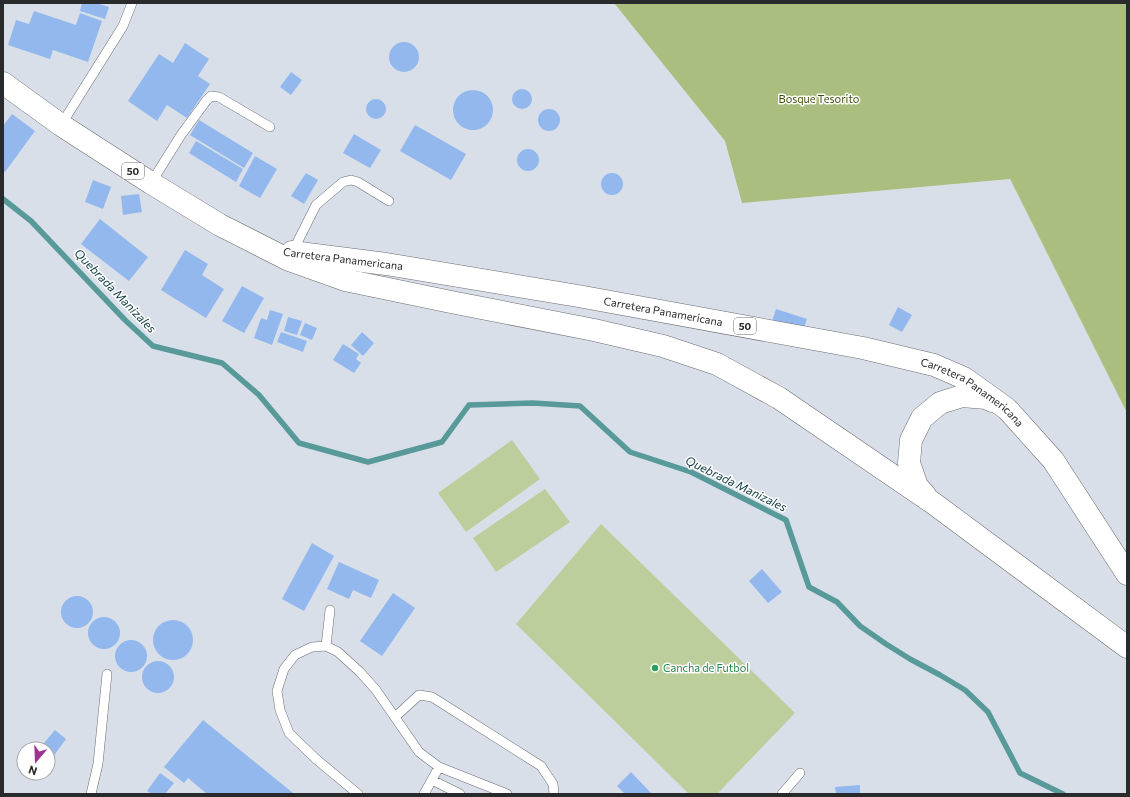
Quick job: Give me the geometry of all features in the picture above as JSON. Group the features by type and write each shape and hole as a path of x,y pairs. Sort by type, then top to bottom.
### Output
{"highway":[{"name":"Carretera Panamericana","path":"3,83 61,125 151,183 220,225 289,260 345,280 594,330 663,346 717,364 779,398 933,503 1127,647"},
{"name":"Carretera Panamericana","path":"269,250 386,264 562,293 863,348 934,364 964,378 1007,409 1053,460 1127,574"},
{"path":"933,503 917,486 909,463 911,440 922,418 940,403 962,396 986,398 1007,409"}],"lane":[{"path":"61,125 123,26 132,3"},
{"path":"151,183 180,135 211,96 219,97 270,127"},
{"path":"292,252 316,205 343,182 351,180 358,182 389,201"},
{"path":"326,646 330,610"},
{"path":"358,794 316,759 289,733 280,710 277,691 284,669 295,655 312,647 326,646 338,652 360,672 376,690 419,752 439,767 507,794"},
{"path":"91,794 98,764 107,674"},
{"path":"395,717 419,695 432,697 541,766 553,784 554,794"},
{"path":"424,794 439,767"},
{"path":"782,794 800,773"},
{"path":"432,780 460,794"}],"shaded area":[{"path":"3,3 614,3 725,141 742,203 1010,179 1127,413 1127,794 3,794"}],"green space":[{"name":"Bosque Tesorito","path":"614,3 1127,3 1127,413 1010,179 742,203 725,141"},
{"path":"512,440 540,479 466,532 438,493"},
{"path":"545,489 570,522 496,572 473,538"},
{"name":"Cancha de Futbol","path":"601,524 795,713 717,794 689,794 516,624"}],"building":[{"path":"82,3 96,3 109,7 105,19 80,11"},
{"path":"34,11 76,25 80,13 102,21 88,62 53,50 50,59 8,45 16,20 29,24"},
{"path":"404,42 414,47 419,57 414,67 404,72 394,67 389,57 394,47"},
{"path":"185,43 209,59 198,76 210,84 187,118 167,105 157,121 128,101 159,54 173,63"},
{"path":"291,72 302,80 291,95 280,87"},
{"path":"522,89 529,92 532,99 529,106 522,109 515,106 512,99 515,92"},
{"path":"477,90 484,93 490,99 493,110 492,118 484,127 477,130 469,130 462,127 454,118 453,106 456,99 465,91"},
{"path":"376,99 383,102 386,109 383,116 376,119 369,116 366,109 369,102"},
{"path":"549,109 557,112 560,120 557,128 549,131 541,128 538,120 541,112"},
{"path":"12,114 35,131 5,172 3,171 3,126"},
{"path":"199,120 253,153 244,168 190,135"},
{"path":"415,125 466,154 451,180 400,151"},
{"path":"354,134 381,150 370,168 343,153"},
{"path":"196,141 243,169 236,182 189,153"},
{"path":"528,149 536,152 539,160 536,168 528,171 520,168 517,160 520,152"},
{"path":"255,156 277,169 260,198 239,186"},
{"path":"306,173 318,180 304,204 291,196"},
{"path":"612,173 620,176 623,184 620,192 612,195 604,192 601,184 604,176"},
{"path":"93,180 111,187 103,209 85,202"},
{"path":"139,194 142,212 123,215 121,196"},
{"path":"100,219 148,257 129,281 81,244"},
{"path":"185,250 208,264 202,275 224,289 206,318 161,290"},
{"path":"242,286 264,298 244,333 222,321"},
{"path":"898,307 912,315 902,332 889,325"},
{"path":"776,309 807,319 803,331 772,321"},
{"path":"270,310 283,314 272,345 254,338 261,318 267,320"},
{"path":"288,317 302,321 297,335 284,331"},
{"path":"305,323 317,328 312,340 300,335"},
{"path":"281,332 307,341 303,352 277,342"},
{"path":"362,332 374,343 363,356 351,345"},
{"path":"343,344 359,354 356,359 361,363 354,373 333,360"},
{"path":"312,543 334,556 304,611 282,599"},
{"path":"339,562 379,580 371,598 353,590 349,599 327,589"},
{"path":"762,569 782,592 768,603 749,581"},
{"path":"393,593 415,608 382,656 360,641"},
{"path":"74,596 80,596 90,603 93,612 92,618 86,625 80,628 74,628 64,621 61,615 61,609 68,599"},
{"path":"101,617 107,617 117,624 120,633 119,639 113,646 107,649 101,649 91,642 88,636 88,630 95,620"},
{"path":"173,620 187,626 193,640 187,654 173,660 159,654 153,640 159,626"},
{"path":"128,640 134,640 144,647 147,656 146,662 140,669 134,672 128,672 118,665 115,659 115,653 122,643"},
{"path":"155,661 161,661 171,668 174,677 173,683 167,690 161,693 155,693 145,686 142,680 142,674 149,664"},
{"path":"203,720 293,793 207,794 188,778 184,783 164,767"},
{"path":"55,730 66,739 56,753 56,741 46,741"},
{"path":"631,772 652,794 625,794 617,786"},
{"path":"160,773 174,783 165,794 152,794 147,791"},
{"path":"860,785 860,794 836,794 835,787"}],"waterway":[{"name":"Quebrada Manizales","path":"3,199 31,221 125,320 153,346 222,363 259,395 299,443 368,462 442,442 469,405 533,403 580,406 630,452 691,472 786,520 809,587 837,602 860,626 886,644 965,690 988,712 1020,773 1063,794"}],"place":[{"name":"Cancha de Futbol","path":"655,668"}]}
